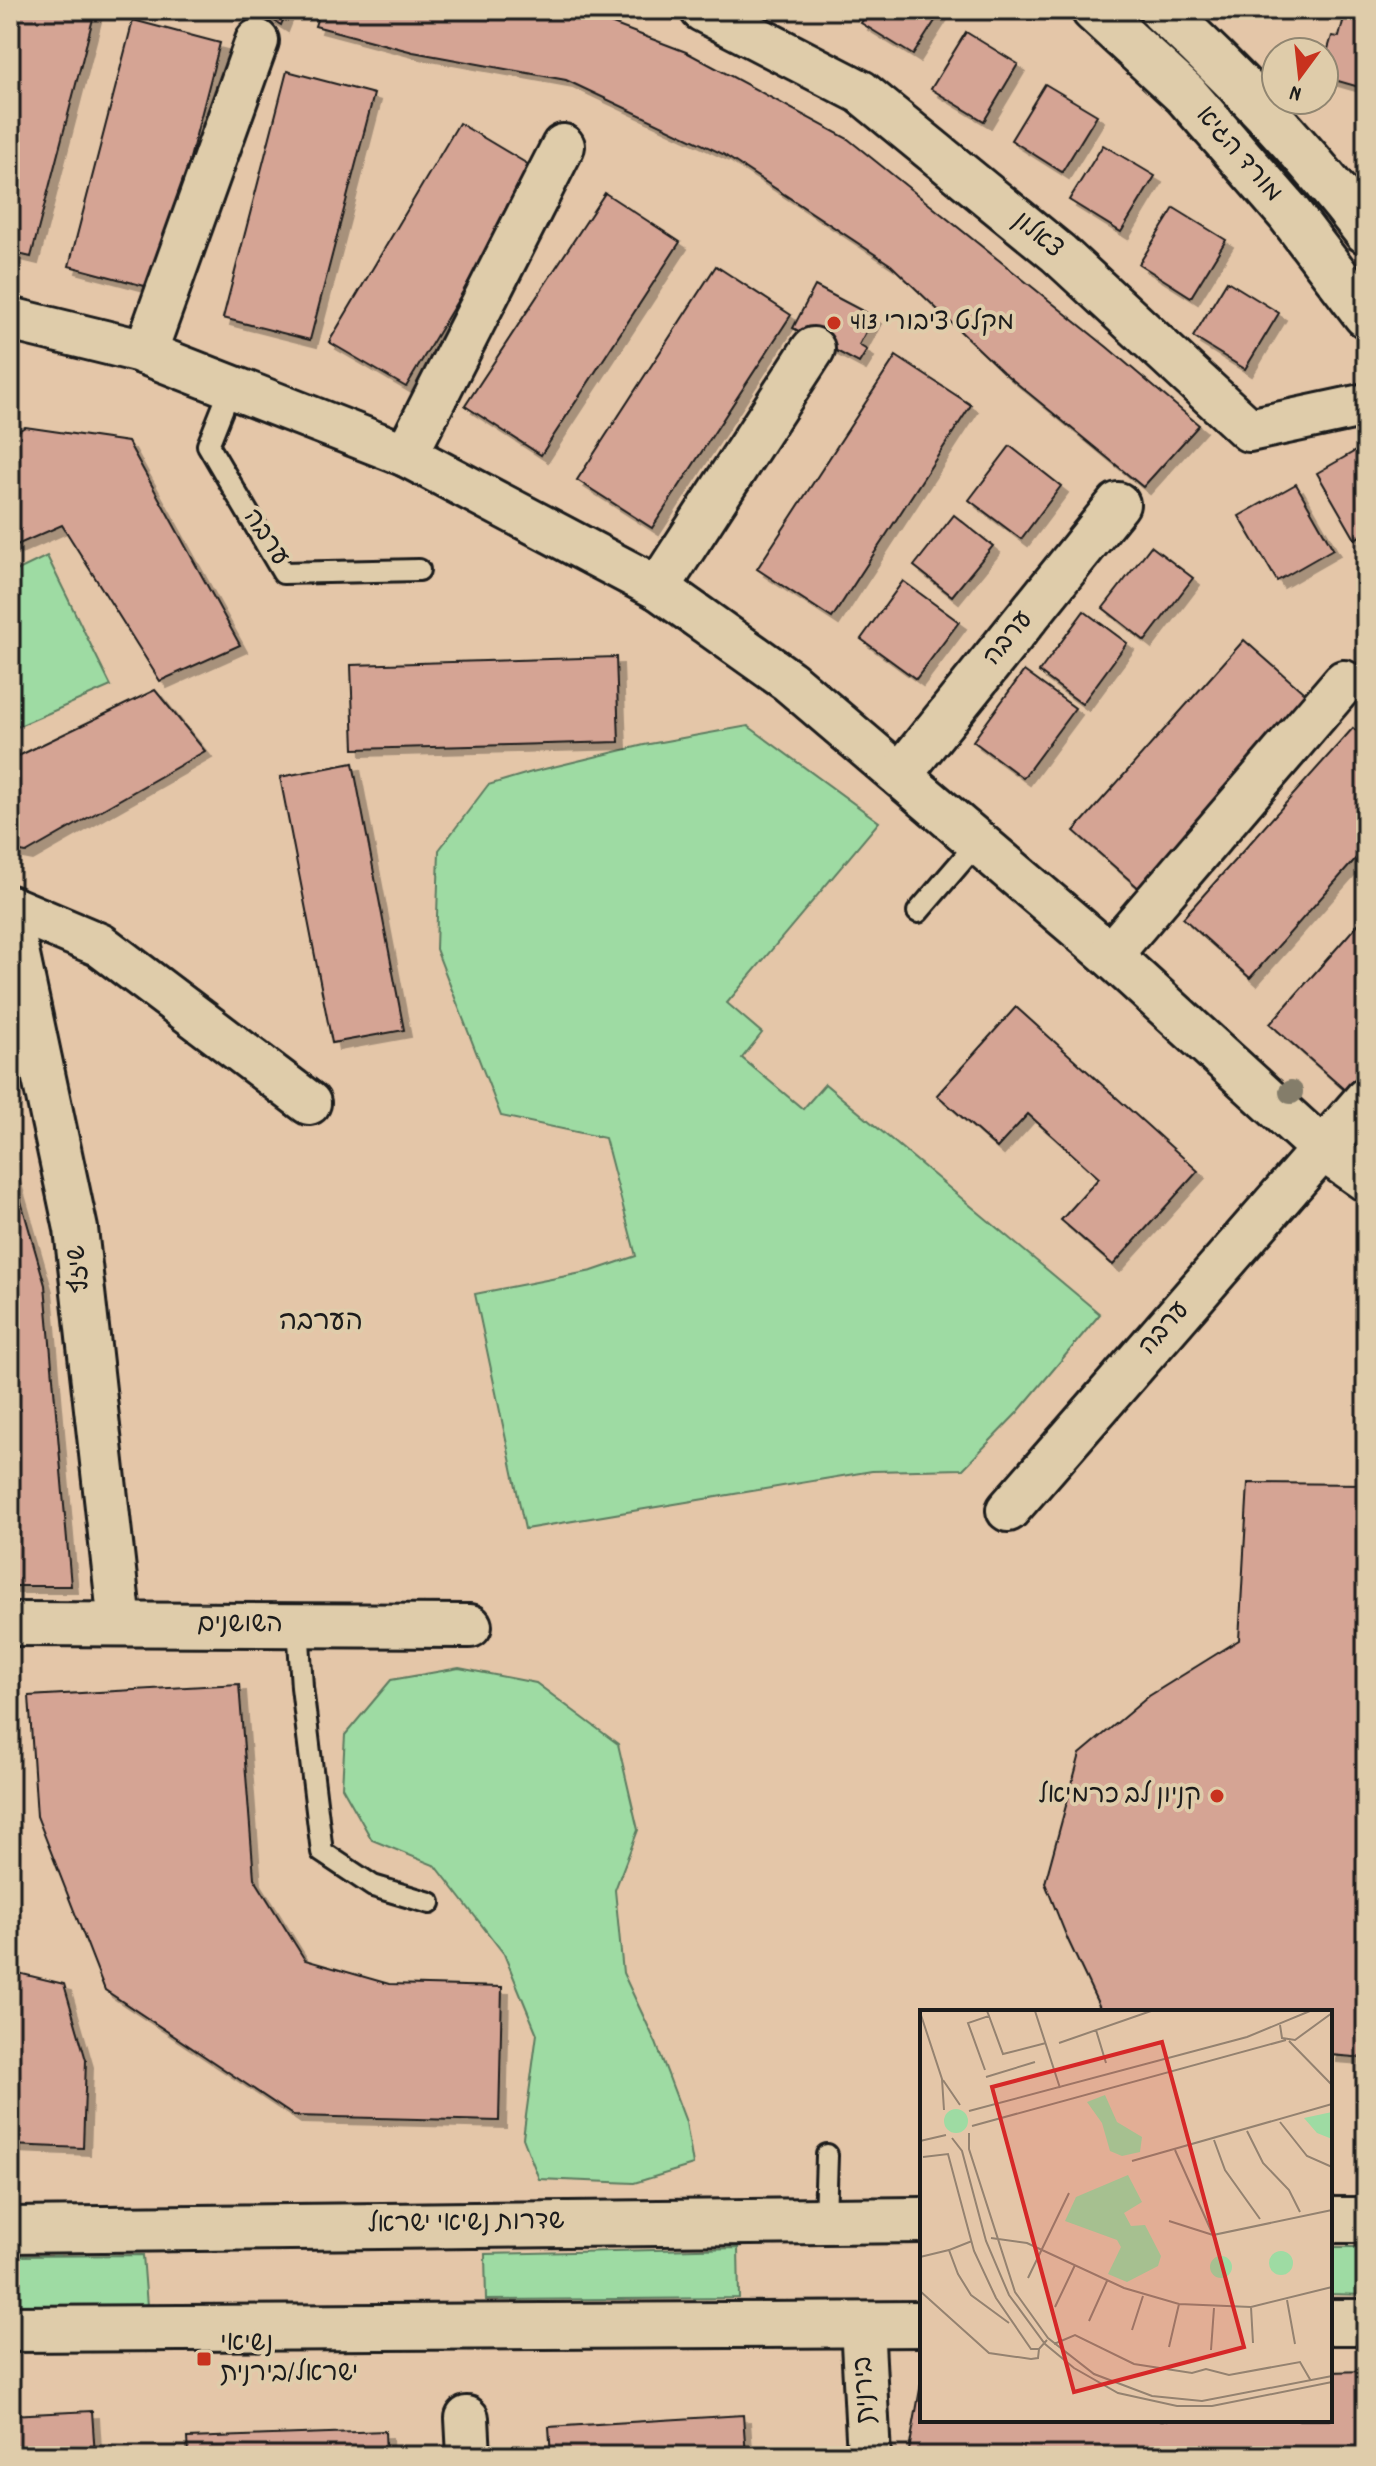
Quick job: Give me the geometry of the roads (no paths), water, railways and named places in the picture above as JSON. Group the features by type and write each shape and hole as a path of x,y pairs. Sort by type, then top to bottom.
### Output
{"main road":[{"name":"מורד הגיא","path":"1094,10 1186,95 1288,212 1366,315"},
{"name":"מורד הגיא","path":"1162,10 1221,64 1325,178 1366,231"},
{"name":"שדרות נשיאי ישראל","path":"10,2230 920,2220"},
{"path":"1332,2220 1366,2220"},
{"path":"1332,2322 1366,2322"},
{"path":"10,2329 920,2324"}],"street":[{"name":"צאלון","path":"702,10 861,92 1058,253 1249,430 1366,405"},
{"path":"145,353 257,41"},
{"path":"406,455 563,146"},
{"path":"10,319 145,353 406,455 658,588 789,681 1110,955 1322,1149 1366,1180"},
{"path":"658,588 813,349"},
{"name":"ערבה","path":"900,775 1118,504"},
{"path":"1110,955 1344,682"},
{"path":"10,907 100,945 309,1103"},
{"name":"שיזף","path":"10,918 76,1229 120,1624"},
{"name":"ערבה","path":"1008,1510 1366,1099"},
{"name":"השושנים","path":"10,1624 470,1626"},
{"name":"בירנית","path":"862,2324 869,2456"}],"lane":[{"name":"ערבה","path":"232,385 208,445 283,573 419,570"},
{"path":"918,912 979,841"},
{"path":"298,1625 302,1687 322,1852 373,1886 430,1903"},
{"path":"825,2220 827,2155"}],"place":[{"name":"מקלט ציבורי 413","path":"834,323"},
{"name":"קניון לב כרמיאל","path":"1217,1796"},
{"name":"נשיאי ישראל/בירנית","path":"204,2359"}],"district":[{"name":"הערבה","path":"321,1324"}]}
